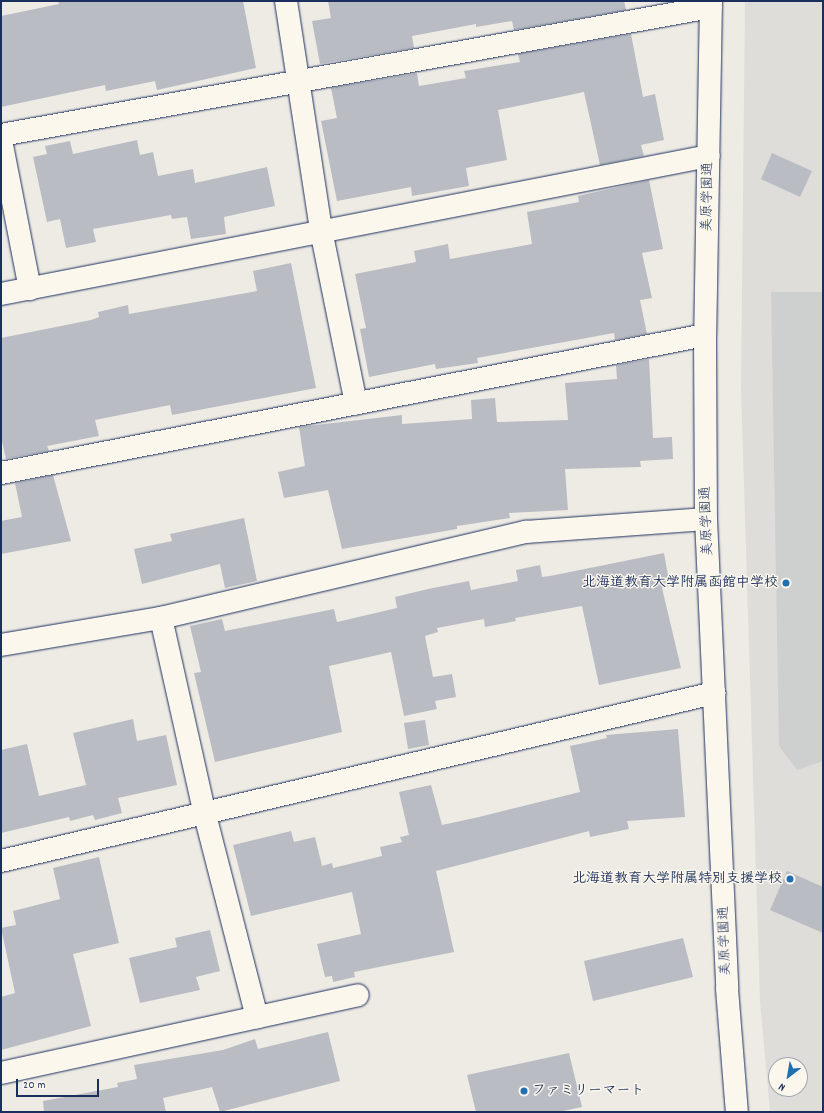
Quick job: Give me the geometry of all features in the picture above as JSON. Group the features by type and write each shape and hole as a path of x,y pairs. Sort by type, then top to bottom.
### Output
{"street":[{"path":"286,1 296,83 321,230 356,403"},
{"path":"1,135 296,83 711,4"},
{"name":"美原学園通","path":"711,4 705,335 706,519 727,988 737,1112"},
{"path":"1,140 30,288"},
{"path":"1,294 321,230 709,156"},
{"path":"1,473 705,335"},
{"path":"1,645 161,618 526,532 706,519"},
{"path":"161,618 205,815 257,1017"},
{"path":"1,861 205,815 714,693"},
{"path":"1,1073 358,995"}],"shaded area":[{"name":"北海道教育大学附属函館中学校","path":"745,1 823,1 823,1112 770,1112 769,1097 808,1097 808,1057 768,1057 768,1090 760,1001 741,389"},
{"path":"771,292 823,292 823,761 797,770 779,746"}],"building":[{"path":"58,1 243,1 256,68 157,90 155,81 106,91 105,85 1,107 1,16 59,4"},
{"path":"328,1 624,1 626,10 514,30 512,21 476,27 476,24 412,36 414,48 320,64 312,21 331,18"},
{"path":"631,34 643,97 655,94 664,140 641,145 644,156 600,165 584,92 498,110 507,160 466,168 469,186 412,196 411,187 337,201 321,121 337,118 331,88 417,73 419,86 466,78 464,71 520,62 518,54"},
{"path":"137,140 140,155 153,152 158,176 193,169 195,183 267,167 275,206 224,217 226,234 191,239 187,217 172,219 171,215 93,229 96,242 66,248 60,219 47,222 33,157 47,154 45,146 70,141 73,154"},
{"path":"772,153 812,171 800,197 761,179"},
{"path":"649,180 663,249 642,253 652,298 640,300 647,334 615,340 614,333 477,358 478,363 436,369 435,364 369,377 360,329 366,328 355,274 416,262 414,251 448,244 450,259 532,244 527,212 579,202 578,196"},
{"path":"291,263 316,388 172,415 170,405 95,420 99,436 47,446 49,451 6,459 1,437 1,338 91,320 99,317 98,312 128,305 129,314 257,291 253,271"},
{"path":"649,359 653,438 672,437 673,459 640,461 641,467 565,469 568,510 509,513 510,518 457,526 457,529 342,549 328,490 284,498 278,472 305,466 299,427 402,415 402,424 472,419 471,400 495,398 497,422 568,420 565,383 617,379 616,365"},
{"path":"53,475 71,541 1,554 1,521 22,517 15,483"},
{"path":"244,518 257,581 225,588 220,564 142,584 134,549 172,541 170,534"},
{"path":"664,553 670,586 662,588 681,668 599,685 582,606 515,618 516,621 485,627 484,619 437,628 438,632 425,636 433,677 452,674 456,697 435,701 437,709 404,716 391,652 329,666 342,732 215,762 194,673 201,672 190,626 222,619 225,631 334,609 337,622 397,608 395,597 428,589 469,581 471,590 518,581 516,570 540,565 542,577"},
{"path":"133,719 137,741 166,735 177,785 118,798 122,813 95,820 93,815 70,821 69,817 1,833 1,750 27,744 39,796 86,785 73,733"},
{"path":"425,720 429,745 408,749 404,723"},
{"path":"678,729 685,817 627,821 629,829 590,837 589,831 436,871 454,952 354,972 355,977 333,982 332,976 325,977 317,944 361,934 352,892 251,916 233,845 291,831 294,842 315,837 322,866 332,863 333,868 382,856 380,847 402,842 400,837 409,835 399,792 431,785 442,825 479,817 580,792 570,746 607,738 606,735"},
{"path":"99,857 119,943 73,954 91,1026 1,1050 1,997 15,993 1,928 16,925 13,911 60,899 53,868"},
{"path":"787,871 823,887 823,933 770,910"},
{"path":"210,930 220,971 196,977 200,990 140,1003 129,958 177,947 175,938"},
{"path":"683,938 693,977 593,1001 584,961"},
{"path":"328,1032 340,1081 220,1112 212,1087 163,1098 166,1112 44,1112 43,1101 118,1087 117,1083 137,1079 134,1065 223,1050 255,1039 258,1049"},
{"name":"ファミリーマート","path":"569,1053 582,1107 558,1112 476,1112 467,1075"}],"place":[{"name":"北海道教育大学附属函館中学校","path":"786,583"},
{"name":"北海道教育大学附属特別支援学校","path":"790,879"},
{"name":"ファミリーマート","path":"524,1091"}]}
